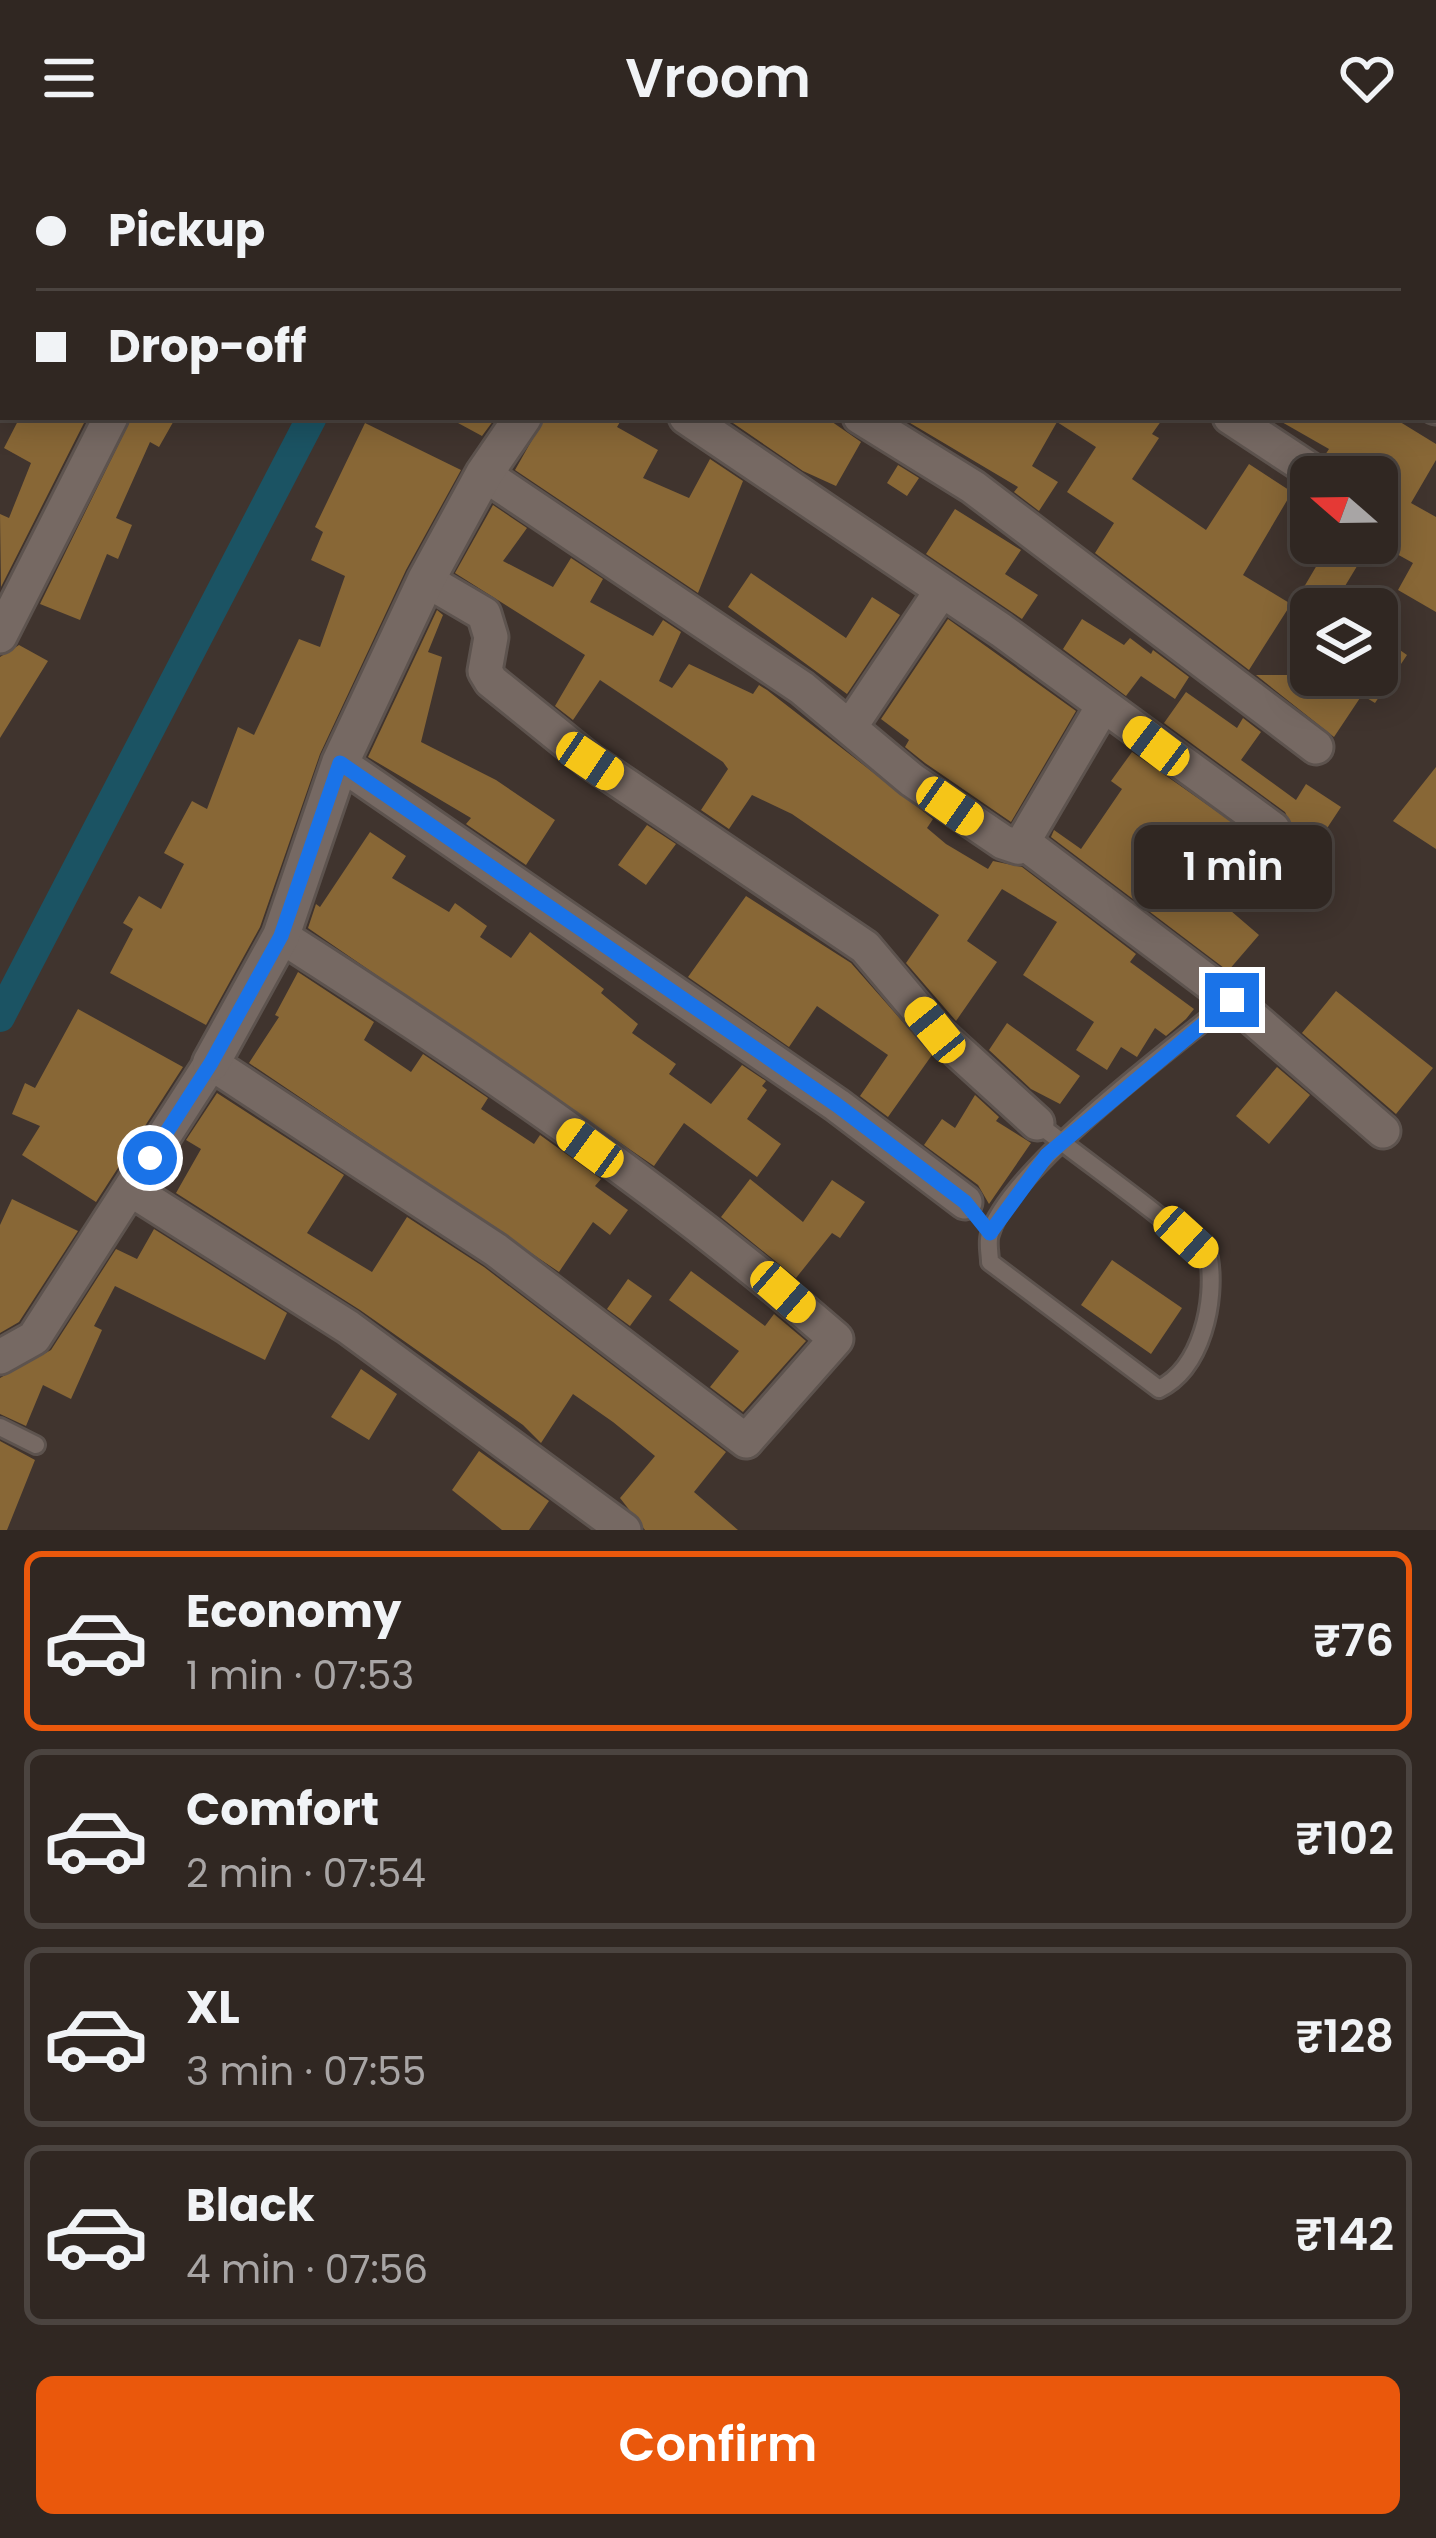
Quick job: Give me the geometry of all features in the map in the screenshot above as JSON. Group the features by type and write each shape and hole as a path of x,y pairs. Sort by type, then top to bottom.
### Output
{"street":[{"path":"0,636 109,420"},
{"path":"0,1357 34,1338 211,1063 281,936 340,763 426,580 484,474 521,420"},
{"path":"690,420 942,590 1273,829"},
{"path":"865,420 1024,523 1316,747"},
{"path":"1235,420 1290,457"},
{"path":"484,474 802,688 988,833 1018,847 1064,782 1103,706"},
{"path":"426,580 484,614 491,637 485,671 491,681 590,761 866,946 935,1030 1049,1132"},
{"path":"850,728 942,590"},
{"path":"340,763 837,1105 965,1202"},
{"path":"1023,842 1232,1000 1383,1131"},
{"path":"211,1063 496,1250 746,1441 836,1339 756,1269 608,1161 422,1026 281,936"},
{"path":"130,1189 348,1327 624,1530"}],"lane":[{"path":"1049,1132 1209,1258 1213,1284 1207,1317 1174,1382 1159,1389 990,1262 990,1233 1049,1132 1232,1000"},
{"path":"965,1202 990,1233"},
{"path":"0,1427 36,1445"}],"building":[{"path":"18,420 85,420 1,587 0,514 9,518 31,463 4,448"},
{"path":"131,420 174,420 159,447 150,442 116,518 132,525 118,559 107,554 80,620 40,604"},
{"path":"453,420 494,420 482,436"},
{"path":"543,420 621,420 617,427 658,450 643,478 689,498 710,459 743,481 698,593 515,470"},
{"path":"829,420 861,442 836,486 803,471 730,421"},
{"path":"905,420 1162,420 1152,434 1159,438 1132,479 1206,530 1249,464 1290,491 1243,575 1290,606 1249,670 1095,553 1114,523 1067,492 1096,447 1057,422 1032,466 1058,482 1039,511 1014,492 1018,487"},
{"path":"1278,420 1397,420 1436,444 1436,460 1411,503 1436,517 1436,612 1398,590 1413,563 1398,555 1398,456 1325,455 1329,449"},
{"path":"365,423 461,470 406,570 320,754 260,927 206,1025 110,973 133,929 123,923 139,896 161,909 184,864 164,853 192,801 207,809 238,727 254,735 299,639 320,647 345,576 311,560 323,532 315,527"},
{"path":"898,465 919,478 907,496 887,483"},
{"path":"493,505 527,528 503,561 553,587 571,558 603,579 590,602 653,636 663,620 681,632 659,681 672,688 689,664 753,694 759,685 933,819 927,828 946,844 988,869 993,861 1022,867 1136,954 1130,962 1194,1009 1166,1036 1155,1028 1137,1057 1121,1047 1107,1070 1076,1050 1094,1022 1023,975 1057,922 1002,889 967,941 997,962 956,1021 906,963 939,915 792,814 752,795 729,829 701,810 728,769 723,762 600,680 573,720 555,706 585,655 455,573"},
{"path":"955,509 1021,550 1005,574 1038,595 1022,619 926,554"},
{"path":"1318,564 1358,564 1344,588 1304,587"},
{"path":"751,573 846,638 872,597 900,615 847,694 728,607"},
{"path":"437,610 443,615 428,652 442,657 421,742 496,780 555,820 526,865 466,824 471,818 368,757"},
{"path":"948,619 1076,711 1011,822 925,763 905,747 909,740 881,719"},
{"path":"1082,619 1124,645 1130,638 1151,654 1153,650 1189,677 1175,699 1141,676 1126,696 1063,649"},
{"path":"19,645 48,661 0,738 0,657"},
{"path":"1256,675 1290,675 1290,696 1361,696 1334,737"},
{"path":"1186,692 1237,728 1243,718 1261,732 1241,760 1296,800 1306,784 1341,807 1316,845 1294,831 1285,812 1164,723"},
{"path":"1132,752 1272,850 1231,911 1259,935 1228,971 1051,837 1054,830 1081,849 1122,789 1111,781"},
{"path":"1436,767 1436,849 1393,821"},
{"path":"647,825 676,844 646,885 618,865"},
{"path":"370,832 406,856 392,878 449,912 455,903 487,926 480,937 511,958 530,932 604,989 601,993 638,1024 632,1033 676,1064 669,1074 711,1104 742,1065 766,1081 762,1086 767,1090 747,1119 781,1144 757,1177 684,1123 654,1166 308,928 316,904 320,907"},
{"path":"746,896 851,963 932,1055 888,1117 860,1096 888,1055 817,1006 789,1047 688,977"},
{"path":"298,972 374,1022 364,1040 411,1072 423,1054 488,1098 481,1109 534,1144 540,1135 601,1179 595,1186 628,1210 610,1235 593,1222 559,1272 249,1063 279,1017 275,1015"},
{"path":"1336,991 1433,1068 1396,1114 1302,1033"},
{"path":"78,1009 183,1067 96,1202 22,1155 40,1126 12,1114 25,1083 35,1088"},
{"path":"1007,1023 1080,1076 1060,1104 1031,1089 989,1050"},
{"path":"1277,1067 1310,1095 1269,1144 1236,1116"},
{"path":"217,1093 344,1175 307,1233 372,1272 407,1217 484,1267 726,1452 694,1492 738,1530 645,1530 620,1498 655,1456 613,1422 573,1394 541,1443 523,1425 360,1310 176,1193 201,1149 186,1140"},
{"path":"975,1095 999,1117 996,1121 1031,1143 989,1204 978,1185 924,1145 942,1119 955,1128"},
{"path":"750,1179 803,1222 832,1180 865,1202 840,1238 832,1233 796,1278 721,1217"},
{"path":"12,1199 78,1231 19,1322 0,1333 0,1225"},
{"path":"154,1229 287,1313 265,1360 115,1286 94,1326 102,1330 71,1399 43,1385 26,1426 0,1414 0,1378 51,1350 116,1249 137,1259"},
{"path":"1112,1260 1182,1308 1151,1354 1081,1305"},
{"path":"691,1271 765,1326 774,1314 806,1341 743,1412 710,1387 739,1351 669,1300"},
{"path":"628,1279 652,1296 630,1326 607,1309"},
{"path":"361,1369 397,1394 369,1440 331,1417"},
{"path":"0,1441 35,1460 7,1530 0,1530"},
{"path":"479,1451 549,1501 529,1530 502,1530 452,1490"}],"waterway":[{"path":"0,1017 310,420"}],"route":[{"path":"150,1158 211,1063 281,936 340,763 837,1105 965,1202 990,1233 1047,1155 1157,1058 1232,1000"}]}
